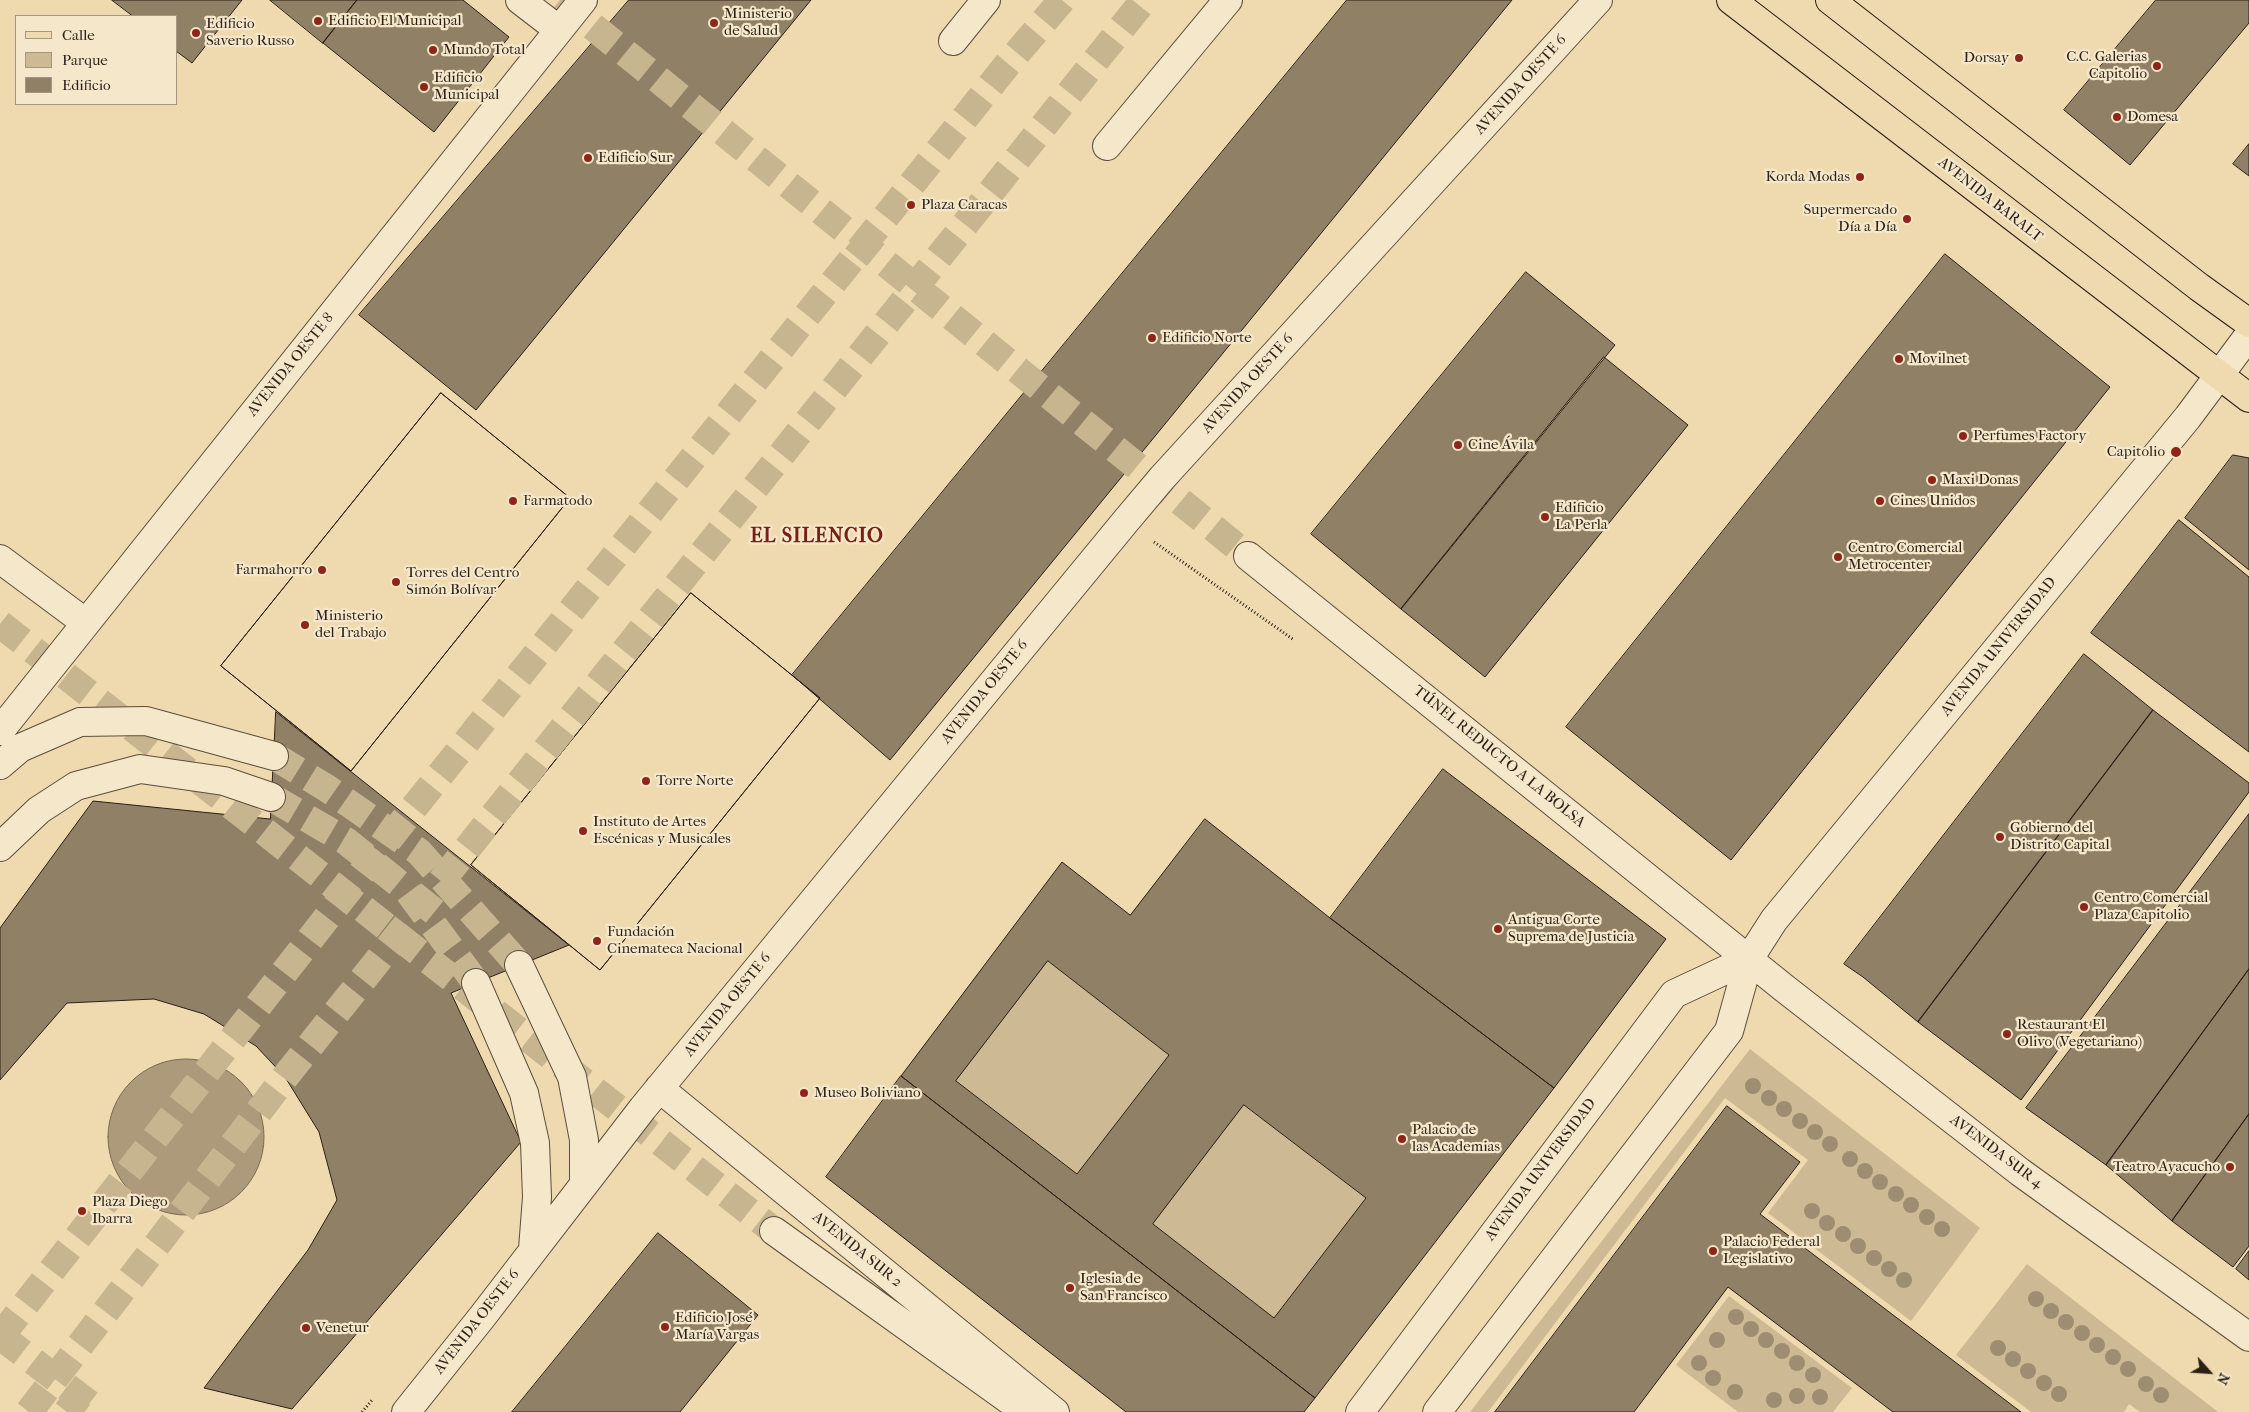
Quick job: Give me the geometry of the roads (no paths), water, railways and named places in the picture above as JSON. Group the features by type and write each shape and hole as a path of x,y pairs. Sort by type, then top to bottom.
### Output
{"main road":[{"name":"AVENIDA BARALT","path":"1731,0 2249,398"},
{"path":"1830,0 2199,287 2249,323"}],"street":[{"path":"520,0 558,30"},
{"name":"AVENIDA OESTE 8","path":"0,731 583,0"},
{"path":"953,41 986,0"},
{"path":"1106,146 1228,0"},
{"name":"AVENIDA OESTE 6","path":"406,1412 659,1088 1162,478 1598,0"},
{"name":"AVENIDA UNIVERSIDAD","path":"1437,1412 1729,1031 1749,959 1774,920 2220,375 2249,335"},
{"name":"TÚNEL REDUCTO A LA BOLSA","path":"1248,556 1749,959"},
{"path":"0,559 86,623"},
{"path":"0,765 20,748 80,722 146,721 274,756"},
{"path":"0,847 38,810 76,786 140,769 224,780 271,797"},
{"name":"AVENIDA UNIVERSIDAD","path":"1360,1412 1674,994 1749,959"},
{"name":"AVENIDA SUR 4","path":"1749,959 2020,1172 2249,1337"},
{"path":"519,965 572,1077 584,1140 584,1183"},
{"path":"476,983 524,1093 535,1143 537,1197 533,1249"},
{"name":"AVENIDA SUR 2","path":"659,1088 1055,1412"},
{"path":"774,1231 1026,1412"}],"tunnel":[{"path":"560,0 1248,556"},
{"path":"0,1337 364,870 1007,65 1062,0"},
{"path":"29,1412 285,1077 1144,0"},
{"path":"0,624 774,1231"},
{"path":"274,756 328,789 419,852 519,965"},
{"path":"271,797 346,841 408,891 476,983"},
{"path":"0,1336 100,1412"},
{"path":"67,1412 79,1396"}],"place":[{"name":"Edificio El Municipal","path":"318,21"},
{"name":"Ministerio de Salud","path":"714,23"},
{"name":"Edificio Saverio Russo","path":"196,33"},
{"name":"Mundo Total","path":"433,50"},
{"name":"Dorsay","path":"2019,58"},
{"name":"C.C. Galerias Capitolio","path":"2157,66"},
{"name":"Edificio Municipal","path":"424,87"},
{"name":"Domesa","path":"2117,117"},
{"name":"Edificio Sur","path":"588,158"},
{"name":"Korda Modas","path":"1860,177"},
{"name":"Plaza Caracas","path":"911,205"},
{"name":"Supermercado Día a Día","path":"1907,219"},
{"name":"Edificio Norte","path":"1152,338"},
{"name":"Movilnet","path":"1899,359"},
{"name":"Perfumes Factory","path":"1963,436"},
{"name":"Cine Ávila","path":"1458,445"},
{"name":"Capitolio","path":"2176,452"},
{"name":"Maxi Donas","path":"1932,480"},
{"name":"Farmatodo","path":"513,501"},
{"name":"Cines Unidos","path":"1880,501"},
{"name":"Edificio La Perla","path":"1545,517"},
{"name":"Centro Comercial Metrocenter","path":"1838,557"},
{"name":"Farmahorro","path":"322,570"},
{"name":"Torres del Centro Simón Bolívar","path":"396,582"},
{"name":"Ministerio del Trabajo","path":"305,625"},
{"name":"Torre Norte","path":"646,781"},
{"name":"Instituto de Artes Escénicas y Musicales","path":"583,831"},
{"name":"Gobierno del Distrito Capital","path":"2000,837"},
{"name":"Centro Comercial Plaza Capitolio","path":"2084,907"},
{"name":"Antigua Corte Suprema de Justicia","path":"1498,929"},
{"name":"Fundación Cinemateca Nacional","path":"597,941"},
{"name":"Restaurant El Olivo (Vegetariano)","path":"2007,1034"},
{"name":"Museo Boliviano","path":"804,1093"},
{"name":"Palacio de las Academias","path":"1402,1139"},
{"name":"Teatro Ayacucho","path":"2230,1167"},
{"name":"Plaza Diego Ibarra","path":"82,1211"},
{"name":"Palacio Federal Legislativo","path":"1713,1251"},
{"name":"Iglesia de San Francisco","path":"1070,1288"},
{"name":"Edificio José María Vargas","path":"665,1327"},
{"name":"Venetur","path":"306,1328"}],"district":[{"name":"EL SILENCIO","path":"817,537"}]}
